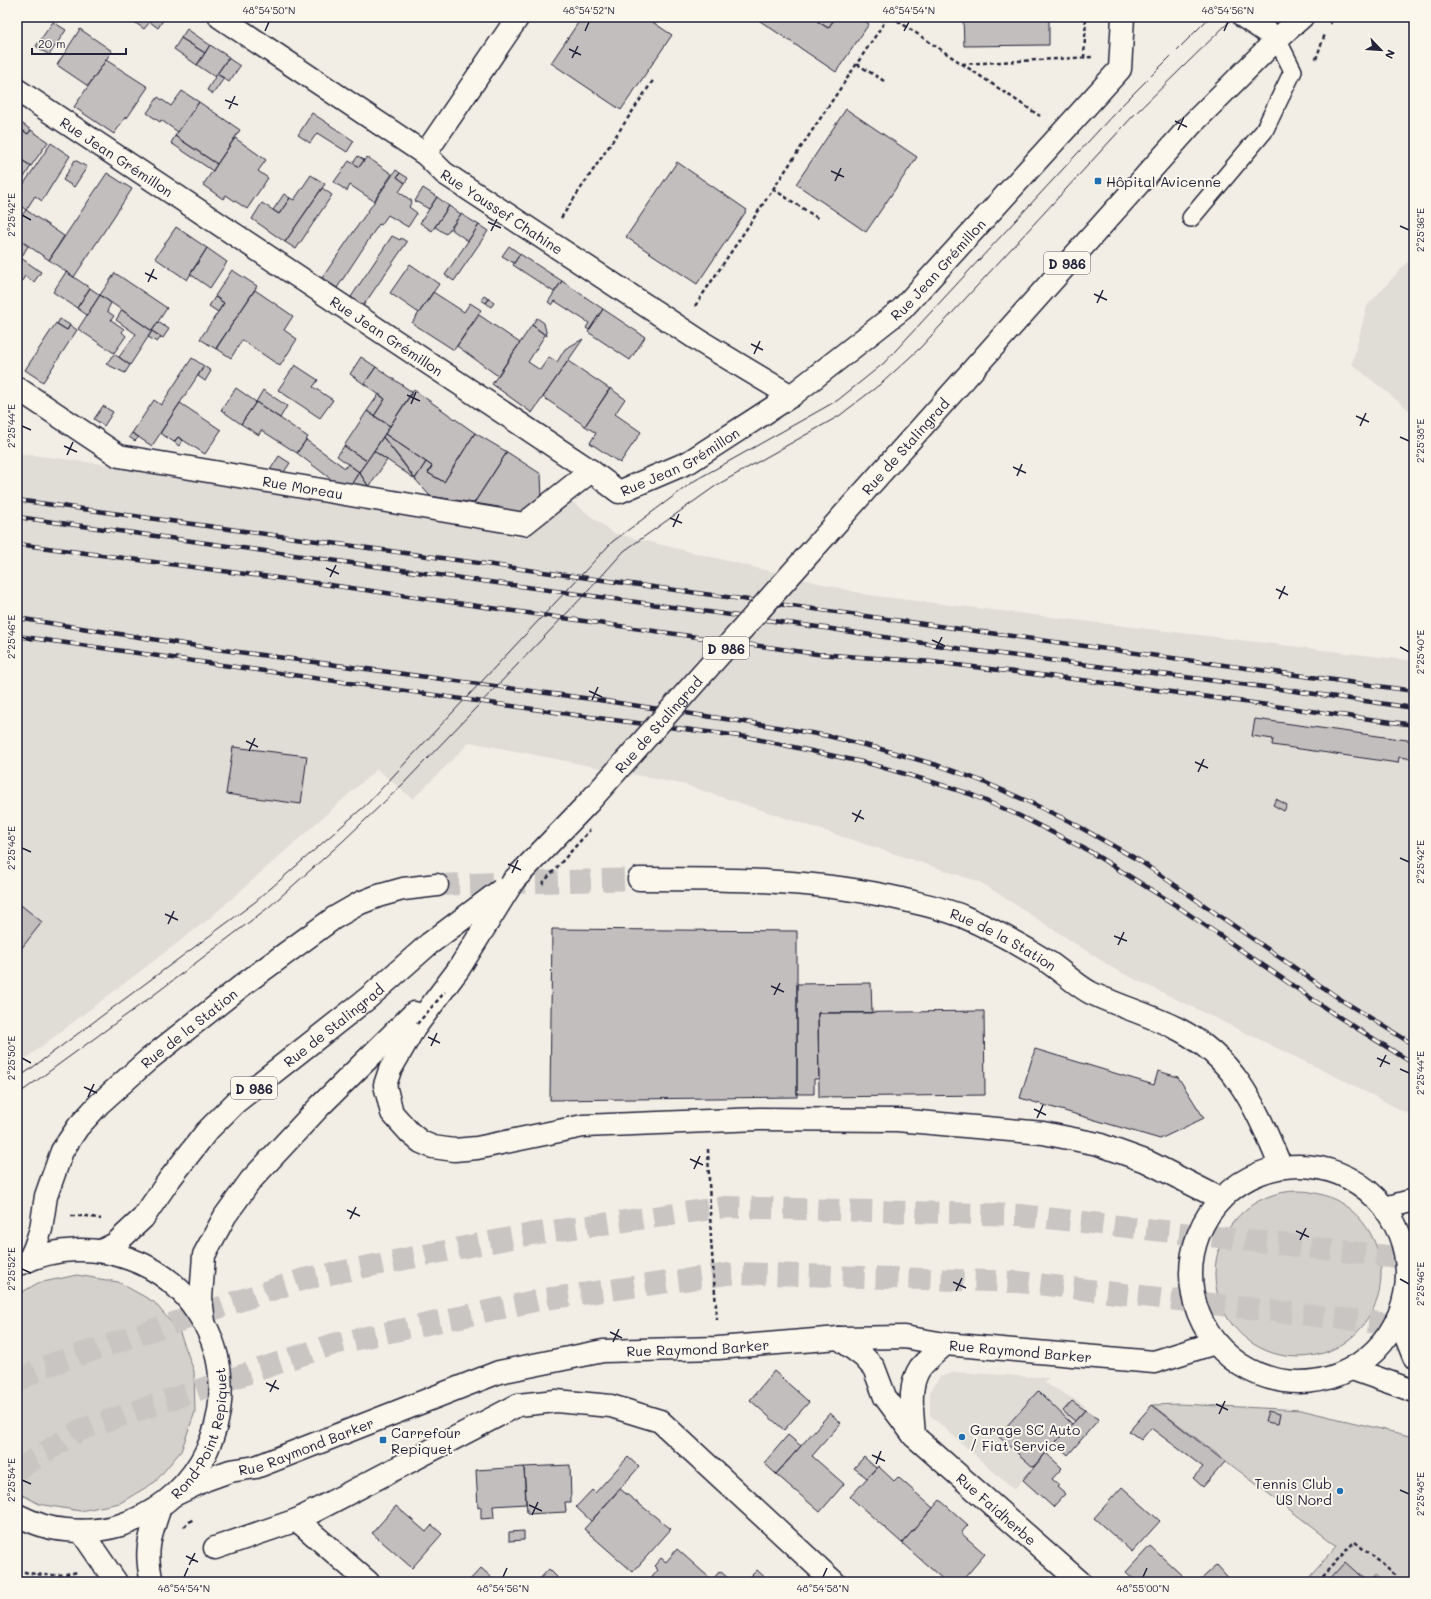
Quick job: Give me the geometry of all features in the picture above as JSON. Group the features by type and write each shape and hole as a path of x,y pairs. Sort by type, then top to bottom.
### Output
{"main road":[{"name":"Rue Youssef Chahine","path":"220,17 425,154 444,172 546,240 681,328 791,396"},
{"path":"425,154 518,17"},
{"name":"Rue Jean Grémillon","path":"17,90 591,471 619,492 689,462 791,396 902,309 1120,69 1123,17"},
{"path":"1244,17 1277,39"},
{"name":"Rue de Stalingrad","path":"101,1251 114,1244 143,1218 169,1180 207,1131 236,1102 368,998 429,944 514,880 589,802 1191,125 1277,39 1302,17"},
{"name":"Rue Moreau","path":"17,388 119,456 524,524 591,471"},
{"name":"Rue de la Station","path":"639,879 729,879 782,881 834,886 882,894 929,905 961,916 992,930 1048,962 1089,992 1178,1030 1215,1053 1231,1071 1254,1104 1281,1167"},
{"name":"Rue de Stalingrad","path":"204,1323 201,1298 204,1255 225,1216 251,1180 320,1106 458,970 514,880"},
{"name":"Rue de la Station","path":"23,1263 35,1247 41,1229 46,1196 62,1151 78,1127 99,1104 148,1060 244,984 334,918 360,903 378,896 403,889 436,885"},
{"path":"458,970 413,1030 390,1070 385,1085 392,1113 410,1133 421,1142 433,1147 454,1150 477,1148 583,1126 759,1119 896,1120 1043,1133 1098,1144 1148,1162 1221,1199"},
{"path":"1310,1166 1339,1173 1364,1187 1385,1208 1402,1242 1407,1280 1398,1316 1387,1337 1371,1355 1352,1369 1323,1380 1293,1382 1264,1377 1237,1363 1215,1343 1201,1321 1193,1296 1191,1270 1195,1244 1205,1220 1221,1199 1248,1178 1281,1167 1310,1166"},
{"path":"1385,1208 1414,1200"},
{"name":"Rond-Point Repiquet","path":"23,1263 64,1251 101,1251 122,1256 142,1264 161,1275 178,1288 192,1304 204,1323 215,1347 220,1373 221,1400 217,1426 208,1451 194,1474 168,1500 141,1517 122,1525 102,1530 81,1531 65,1530 23,1522"},
{"path":"1398,1316 1414,1357"},
{"name":"Rue Raymond Barker","path":"168,1500 205,1480 230,1471 256,1467 499,1372 603,1351 718,1348 839,1338 904,1337 945,1344 1154,1362 1215,1343"},
{"name":"Rue Faidherbe","path":"839,1338 864,1356 874,1368 885,1397 914,1436 1080,1582"},
{"path":"914,1436 912,1397 914,1383 920,1369 945,1344"},
{"path":"1352,1369 1414,1391"},
{"path":"215,1548 297,1520 518,1405 556,1401 611,1406 660,1421 834,1582"},
{"path":"152,1582 148,1568 147,1546 168,1500"},
{"path":"297,1520 368,1582"},
{"path":"81,1531 116,1582"}],"lane":[{"path":"1191,218 1264,131 1292,71 1277,39"}],"path":[{"path":"681,328 888,17"},
{"path":"892,17 1063,131"},
{"path":"1084,58 1086,17"},
{"path":"962,64 1121,56"},
{"path":"857,64 884,81"},
{"path":"546,240 654,79"},
{"path":"773,189 819,219"},
{"path":"708,1158 711,1240 717,1327"},
{"path":"1317,1582 1355,1540 1395,1575 1398,1582"}],"shaded area":[{"path":"1414,255 1414,414 1352,364 1367,306"},
{"path":"17,453 94,463 470,521 517,538 571,501 613,533 868,595 1414,661 1414,1117 1345,1081 1116,970 980,882 686,785 470,742 413,799 377,769 210,918 17,1065"},
{"path":"1290,1191 1306,1191 1322,1194 1337,1200 1357,1215 1372,1235 1375,1242 1380,1258 1380,1290 1375,1306 1372,1313 1357,1333 1337,1348 1322,1354 1306,1357 1290,1357 1274,1354 1259,1348 1239,1333 1234,1327 1224,1313 1218,1298 1215,1282 1215,1266 1218,1250 1224,1235 1239,1215 1245,1210 1259,1200 1274,1194"},
{"path":"77,1275 118,1282 154,1302 180,1333 194,1371 195,1412 181,1451 155,1482 120,1503 80,1511 39,1504 17,1492 17,1295 38,1283"},
{"path":"954,1372 1049,1378 1045,1383 1086,1406 1014,1490 930,1415 930,1392 940,1377"},
{"name":"Tennis Club US Nord","path":"1179,1404 1301,1410 1414,1437 1414,1582 1383,1582 1374,1575 1368,1582 1305,1582 1337,1546 1153,1405"}],"building":[{"path":"136,17 165,17 158,28 150,22 144,29 133,21"},
{"path":"582,17 645,17 672,35 621,110 551,63"},
{"path":"754,17 820,17 817,21 828,28 836,17 859,17 869,24 836,72"},
{"path":"820,17 830,17 834,20 828,28 817,21"},
{"path":"963,17 1049,17 1049,45 964,46"},
{"path":"53,22 66,30 49,55 36,46"},
{"path":"80,29 112,51 88,86 57,65"},
{"path":"187,29 210,45 205,53 181,38"},
{"path":"181,38 205,53 197,65 174,49"},
{"path":"210,45 229,57 215,77 197,65"},
{"path":"228,58 240,66 229,82 217,74"},
{"path":"106,60 148,87 114,134 74,107"},
{"path":"217,74 224,78 213,94 207,90"},
{"path":"182,91 199,102 178,132 161,120 160,122 147,113 158,97 171,106"},
{"path":"199,102 240,130 217,164 175,136"},
{"path":"846,109 917,157 866,232 796,184"},
{"path":"312,113 354,141 347,152 317,133 310,143 298,135"},
{"path":"20,122 31,130 28,134 17,127"},
{"path":"17,127 28,134 31,130 48,142 31,166 17,157"},
{"path":"175,136 217,164 213,171 171,143"},
{"path":"235,138 266,160 258,171 268,178 247,209 226,195 223,199 203,185"},
{"path":"51,143 70,156 42,201 35,196 26,210 21,206 19,209 17,207 17,194"},
{"path":"358,156 364,160 359,167 353,163"},
{"path":"17,157 31,166 20,184 17,182"},
{"path":"367,157 392,174 374,201 350,185 347,191 334,182 349,161 359,167"},
{"path":"75,160 87,167 74,187 63,180"},
{"path":"677,162 747,210 697,284 626,237"},
{"path":"396,170 400,173 397,177 405,183 399,192 412,201 409,207 417,213 408,227 388,215 381,225 379,224 337,288 322,278"},
{"path":"107,173 132,189 74,277 49,260"},
{"path":"400,173 408,178 405,183 397,177"},
{"path":"311,175 325,184 285,242 252,219 262,203 279,214 290,198 294,200"},
{"path":"322,188 332,195 296,249 285,242"},
{"path":"423,188 437,197 429,209 415,201"},
{"path":"284,194 290,198 279,214 273,210"},
{"path":"437,197 449,206 432,231 420,223"},
{"path":"449,206 461,214 446,234 435,227"},
{"path":"26,210 64,236 49,260 17,238 17,222"},
{"path":"461,214 479,225 468,241 451,229"},
{"path":"479,225 488,231 454,281 445,275"},
{"path":"176,227 207,248 187,280 155,258"},
{"path":"392,236 400,240 401,238 407,242 363,306 351,297"},
{"path":"17,238 28,246 21,258 41,272 34,282 25,276 20,284 17,283"},
{"path":"509,246 520,254 514,263 502,256"},
{"path":"207,248 227,262 210,288 190,274"},
{"path":"520,254 562,281 554,292 513,265"},
{"path":"410,264 439,284 419,313 390,293"},
{"path":"232,270 257,286 216,349 200,339 224,303 215,296"},
{"path":"66,272 90,288 77,308 53,292"},
{"path":"115,273 167,308 152,331 100,295"},
{"path":"562,281 603,309 589,330 586,328 589,323 555,301 552,305 548,302"},
{"path":"90,288 100,295 87,315 77,308"},
{"path":"255,290 293,316 284,330 297,339 280,366 242,340 231,358 216,348"},
{"path":"433,292 464,312 470,303 481,310 454,350 412,323"},
{"path":"100,295 111,303 107,311 114,316 111,320 124,329 122,332 126,336 114,353 78,329"},
{"path":"484,296 489,299 486,303 481,300"},
{"path":"215,297 224,303 218,312 209,306"},
{"path":"489,299 494,303 491,307 486,303"},
{"path":"603,309 645,337 630,360 588,332"},
{"path":"122,310 152,331 130,365 119,357 136,334 116,320"},
{"path":"479,315 520,343 498,376 457,346"},
{"path":"537,318 544,323 547,336 532,325"},
{"path":"60,319 70,325 67,330 57,324"},
{"path":"158,322 169,329 163,338 152,331"},
{"path":"56,323 67,330 70,325 77,330 43,382 25,370"},
{"path":"532,325 545,335 528,362 540,370 549,357 557,362 565,349 583,339 532,413 492,384"},
{"path":"152,331 161,337 157,342 148,337"},
{"path":"114,354 130,365 125,373 106,364"},
{"path":"361,357 376,367 364,384 350,374"},
{"path":"192,358 204,366 152,446 132,433 154,400 161,405"},
{"path":"568,361 610,389 585,426 543,397"},
{"path":"295,365 318,380 313,387 333,400 320,418 278,390"},
{"path":"204,366 211,371 205,381 198,376"},
{"path":"376,367 412,392 390,426 374,416 385,399 364,384"},
{"path":"236,388 256,402 241,424 221,410"},
{"path":"610,388 625,399 615,414 641,432 620,463 590,443 596,433 585,426"},
{"path":"263,390 287,406 280,418 256,402"},
{"path":"414,390 475,433 444,482 428,473 432,466 385,434"},
{"path":"379,394 385,399 374,416 367,411"},
{"path":"256,402 308,437 297,453 261,430 259,435 241,424"},
{"path":"180,403 221,430 205,454 178,437 174,442 160,433"},
{"path":"103,406 113,412 104,426 94,419"},
{"path":"367,411 390,426 367,461 344,446"},
{"path":"132,433 139,437 135,441 129,437"},
{"path":"475,433 507,452 474,503 430,496 415,479 426,462 432,466 428,473 444,482"},
{"path":"385,434 426,462 415,479 383,437"},
{"path":"178,437 183,440 179,446 174,442"},
{"path":"383,437 402,461 415,479 374,451"},
{"path":"306,440 345,468 348,464 359,472 351,485 336,483 297,453"},
{"path":"344,446 367,461 359,472 337,456"},
{"path":"374,451 387,460 369,487 359,472"},
{"path":"507,452 541,474 542,499 529,509 520,512 474,503"},
{"path":"279,456 290,463 282,475 268,473"},
{"path":"359,472 369,487 351,485"},
{"path":"1255,719 1414,741 1414,759 1399,757 1398,763 1272,745 1273,739 1252,736"},
{"path":"233,747 307,756 301,804 226,794"},
{"path":"1276,799 1287,805 1284,811 1273,805"},
{"path":"17,902 42,922 17,954"},
{"path":"552,929 797,931 797,1097 550,1100"},
{"path":"871,983 872,1013 818,1013 819,1079 814,1079 814,1094 797,1094 797,984"},
{"path":"984,1011 985,1095 819,1097 818,1013"},
{"path":"1035,1049 1154,1085 1158,1071 1178,1077 1204,1118 1160,1139 1020,1098"},
{"path":"774,1371 809,1402 784,1430 750,1400"},
{"path":"1038,1391 1072,1424 1033,1467 998,1436"},
{"path":"1072,1401 1085,1410 1075,1421 1063,1411"},
{"path":"1152,1405 1225,1462 1203,1487 1193,1478 1203,1467 1151,1428 1141,1440 1129,1431"},
{"path":"1085,1410 1099,1419 1068,1455 1055,1443"},
{"path":"1268,1411 1280,1414 1278,1424 1265,1422"},
{"path":"830,1413 841,1423 812,1456 844,1484 820,1512 776,1474"},
{"path":"788,1435 801,1446 776,1474 764,1463"},
{"path":"1046,1453 1062,1468 1052,1479 1059,1485 1057,1487 1065,1494 1053,1507 1023,1480"},
{"path":"628,1457 639,1467 591,1521 576,1507 592,1490 595,1493"},
{"path":"864,1457 876,1468 867,1478 854,1468"},
{"path":"570,1465 571,1502 565,1502 566,1512 527,1514 524,1467"},
{"path":"878,1466 894,1481 898,1477 933,1508 902,1543 850,1497"},
{"path":"524,1467 526,1504 493,1506 494,1518 481,1519 481,1507 478,1508 476,1470"},
{"path":"1122,1487 1160,1521 1132,1552 1094,1518"},
{"path":"620,1489 671,1529 633,1572 584,1529"},
{"path":"940,1500 968,1525 961,1533 985,1554 961,1582 946,1582 902,1543"},
{"path":"396,1506 426,1532 432,1525 442,1534 412,1568 372,1533"},
{"path":"524,1531 524,1540 509,1541 509,1532"},
{"path":"1150,1546 1189,1582 1137,1582 1126,1572"},
{"path":"677,1549 712,1580 720,1571 729,1579 727,1582 648,1582 658,1570 654,1566 661,1558 666,1562"},
{"path":"1345,1562 1367,1582 1327,1582"},
{"path":"1217,1565 1232,1582 1198,1582"},
{"path":"481,1568 497,1582 468,1582"},
{"path":"549,1569 557,1577 553,1582 537,1582"},
{"path":"757,1570 770,1582 745,1582"},
{"path":"1374,1577 1381,1582 1370,1582"}],"tunnel":[{"path":"437,885 639,879"},
{"path":"17,1382 43,1367 304,1279 531,1234 726,1207 1020,1215 1414,1259"},
{"path":"17,1470 80,1430 334,1344 544,1299 735,1273 1019,1282 1414,1327"}],"tram line":[{"path":"17,1079 255,902 367,804 612,542 694,481 838,400 884,363 1123,104 1210,17"},
{"path":"17,1095 151,997 269,907 342,842 402,785 589,590 624,551 717,485 839,416 883,382 920,348 1134,115 1234,17"}],"railway":[{"path":"17,500 1414,691"},
{"path":"17,517 825,628 969,650 1280,689 1414,708"},
{"path":"17,544 323,584 817,654 933,662 1090,681 1414,725"},
{"path":"17,618 216,649 599,700 765,725 828,736 937,765 979,780 1027,801 1069,821 1140,861 1340,999 1414,1045"},
{"path":"17,636 590,717 747,737 871,764 929,781 970,794 1020,816 1089,851 1177,906 1331,1012 1414,1064"}],"place":[{"name":"Hôpital Avicenne","path":"1098,181"},
{"name":"Garage SC Auto / Fiat Service","path":"962,1437"},
{"name":"Carrefour Repiquet","path":"383,1440"},
{"name":"Tennis Club US Nord","path":"1340,1491"}]}
